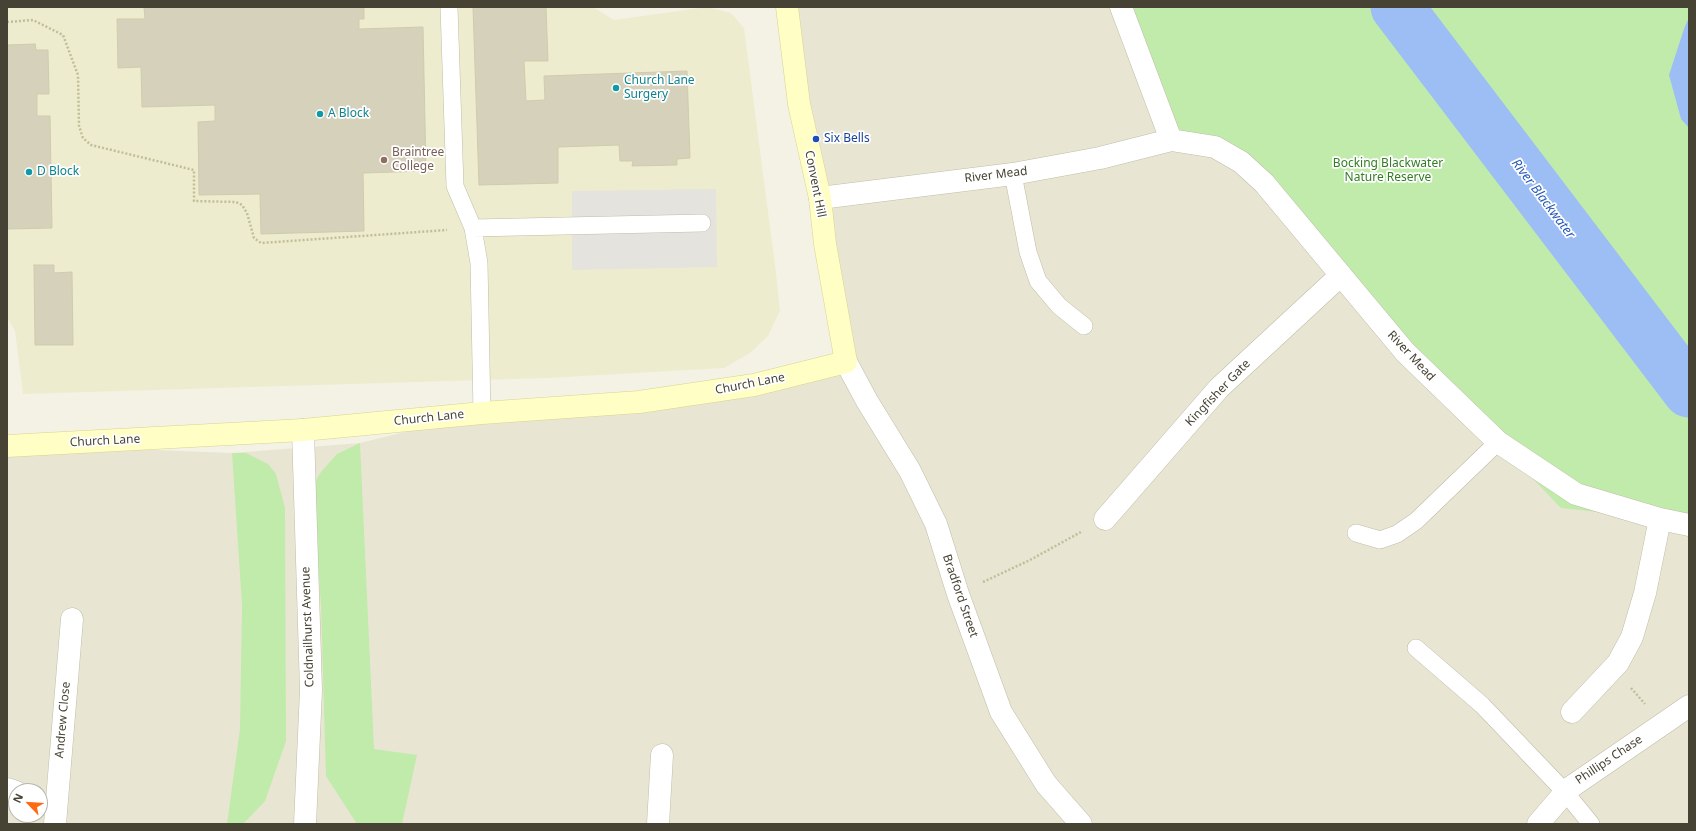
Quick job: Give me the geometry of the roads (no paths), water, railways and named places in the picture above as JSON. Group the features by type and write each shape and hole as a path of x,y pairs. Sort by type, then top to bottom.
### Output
{"main road":[{"name":"Convent Hill","path":"788,7 799,104 820,198 825,244 846,362"},
{"name":"Church Lane","path":"7,446 303,430 482,412 639,402 754,385 846,362"}],"street":[{"path":"1121,7 1171,140"},
{"name":"River Mead","path":"820,198 1013,174 1100,158 1171,140 1215,147 1241,162 1264,183 1405,352 1498,442 1576,494 1660,519 1689,524"},
{"name":"Kingfisher Gate","path":"1105,519 1219,388 1341,276"},
{"name":"Bradford Street","path":"846,362 916,484 936,524 958,594 1001,712 1046,784 1082,824"},
{"name":"Coldnailhurst Avenue","path":"303,430 310,690 305,824"},
{"path":"1572,712 1614,668 1632,637 1645,593 1660,519"},
{"name":"Andrew Close","path":"54,819 72,619"},
{"name":"Phillips Chase","path":"1538,824 1565,792 1689,706"},
{"path":"658,824 662,755"}],"lane":[{"path":"449,7 455,186 473,228 479,263 482,412"},
{"path":"1013,174 1028,252 1038,281 1059,306 1084,326"},
{"path":"473,228 702,223"},
{"path":"1356,533 1380,540 1397,534 1416,522 1498,442"},
{"path":"1416,648 1482,705 1565,792 1591,824"}],"water":[{"path":"1689,18 1689,128 1681,119 1669,75"}],"waterway":[{"name":"River Blackwater","path":"1397,7 1689,391"}],"place":[{"name":"Church Lane Surgery","path":"616,88"},
{"name":"A Block","path":"320,114"},
{"name":"Six Bells","path":"816,139"},
{"name":"Braintree College","path":"384,160"},
{"name":"D Block","path":"29,172"}],"park label":[{"name":"Bocking Blackwater Nature Reserve","path":"1388,171"}]}
